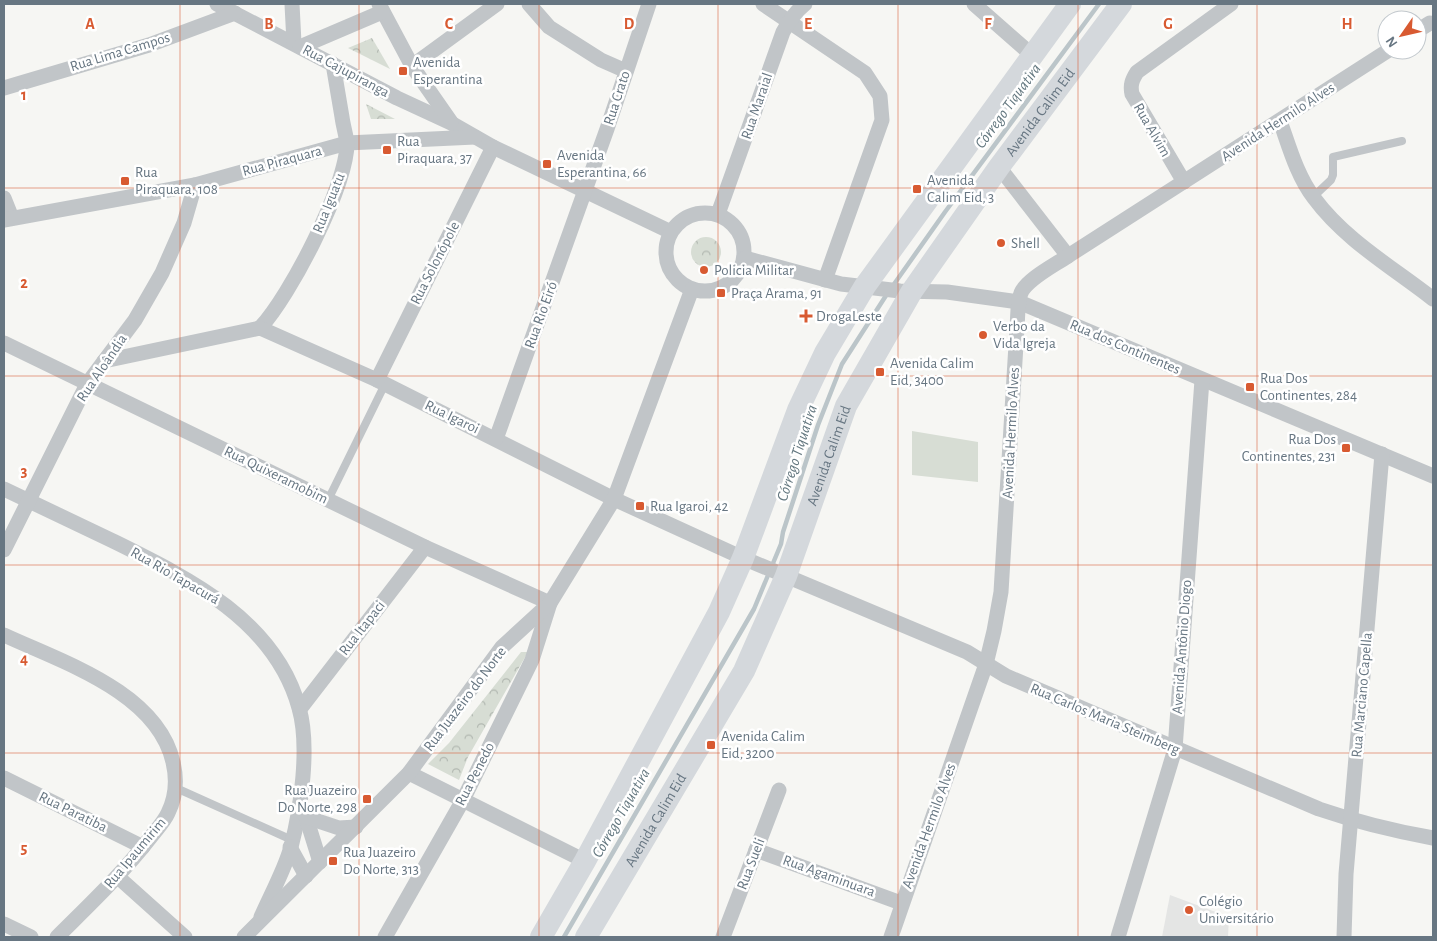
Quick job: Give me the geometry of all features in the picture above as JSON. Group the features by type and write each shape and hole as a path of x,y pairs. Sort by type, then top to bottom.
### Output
{"main road":[{"path":"541,937 585,860 719,612 752,562 798,410 826,354 1032,55 1070,4"},
{"name":"Avenida Calim Eid","path":"586,937 744,671 846,406 906,291 1122,4"}],"street":[{"name":"Rua Cajupiranga","path":"217,4 475,137"},
{"path":"292,4 297,45 380,8 412,66 451,123"},
{"path":"412,66 497,4"},
{"path":"528,4 549,27 601,60 626,71"},
{"name":"Rua Crato","path":"585,192 649,4"},
{"path":"763,4 865,74 880,96 882,120 825,280"},
{"name":"Rua Maraial","path":"718,214 778,46 788,22 805,4"},
{"path":"974,4 1032,55"},
{"name":"Rua Alvim","path":"1184,182 1132,94 1130,88 1132,80 1137,72 1231,4"},
{"name":"Rua Lima Campos","path":"4,88 148,45 235,13"},
{"name":"Avenida Hermilo Alves","path":"891,937 901,903 986,664 994,631 1001,592 1021,292 1026,284 1068,256 1377,57"},
{"name":"Rua Iguatu","path":"260,328 282,298 306,256 334,198 344,165 346,143 333,64"},
{"path":"1280,121 1302,179 1313,197 1333,220 1361,246 1433,299"},
{"path":"475,137 585,192 671,232"},
{"name":"Rua Piraquara","path":"8,219 195,185 346,143 475,137"},
{"name":"Rua Solonópole","path":"381,382 493,147"},
{"path":"998,167 1068,256"},
{"name":"Rua Aloândia","path":"4,550 87,384 135,320 162,273 184,223 195,185"},
{"name":"Rua Rio Eiró","path":"496,439 585,192"},
{"path":"4,198 8,219"},
{"path":"707,212 718,214 732,223 742,236 745,258 735,279 726,286 709,291 692,289 680,282 671,272 666,246 671,232 677,224 691,215 707,212"},
{"name":"Rua dos Continentes","path":"745,258 825,280 906,291 947,292 1019,302 1433,476"},
{"name":"Rua Juazeiro do Norte","path":"244,937 409,773 502,647 550,603 614,499 692,289"},
{"path":"104,361 260,328"},
{"name":"Rua Igaroi","path":"260,328 381,382 614,499 782,574"},
{"name":"Rua Quixeramobim","path":"4,343 425,547 550,603"},
{"name":"Avenida Antônio Diogo","path":"1118,937 1174,748 1202,380"},
{"name":"Rua Marciano Capella","path":"1344,937 1346,874 1382,454"},
{"name":"Rua Rio Tapacurá","path":"4,489 166,567 219,599 261,638 280,663 292,686 300,709 303,738 303,810 320,862"},
{"name":"Rua Itapaci","path":"300,709 425,547"},
{"name":"Rua Carlos Maria Steimberg","path":"782,574 967,652 1006,676 1319,809 1391,831 1433,838"},
{"name":"Rua Penedo","path":"385,937 462,800 532,660 550,603"},
{"name":"Rua Ipaumirim","path":"4,636 94,676 121,692 146,714 160,731 170,751 175,769 176,788 168,814 118,877 57,937"},
{"path":"409,773 585,860"},
{"name":"Rua Paratiba","path":"4,778 143,847"},
{"name":"Rua Sueli","path":"723,937 779,790"},
{"path":"303,810 339,828 356,827"},
{"name":"Rua Rio Tapacurá","path":"258,924 303,810"},
{"path":"291,844 306,876"},
{"name":"Rua Agaminuara","path":"756,850 901,903"},
{"path":"118,877 185,937"},
{"path":"4,924 31,937"}],"lane":[{"path":"1313,197 1334,175 1333,156 1402,141"},
{"path":"328,500 381,382"},
{"path":"176,788 291,844"}],"shaded area":[{"name":"Colégio Universitário","path":"1170,895 1229,917 1228,937 1162,937"}],"green space":[{"path":"372,38 390,69 348,48"},
{"path":"366,104 395,119 371,119"},
{"path":"706,237 717,241 721,252 717,263 706,267 695,263 691,252 695,241"},
{"path":"912,431 978,442 978,482 912,475"},
{"path":"521,652 528,652 468,757 459,780 428,764 449,743"}],"waterway":[{"name":"Córrego Tiquatira","path":"892,287 945,212 1099,4"},
{"name":"Córrego Tiquatira","path":"564,937 754,609 781,544 783,532 818,425 842,364 887,294"}],"place":[{"name":"Avenida Esperantina","path":"403,71"},
{"name":"Rua Piraquara, 37","path":"387,150"},
{"name":"Avenida Esperantina, 66","path":"547,164"},
{"name":"Rua Piraquara, 108","path":"125,181"},
{"name":"Avenida Calim Eid, 3","path":"917,189"},
{"name":"Shell","path":"1001,243"},
{"name":"Policia Militar","path":"704,270"},
{"name":"Praça Arama, 91","path":"721,293"},
{"name":"DrogaLeste","path":"806,316"},
{"name":"Verbo da Vida Igreja","path":"983,335"},
{"name":"Avenida Calim Eid, 3400","path":"880,372"},
{"name":"Rua Dos Continentes, 284","path":"1250,387"},
{"name":"Rua Dos Continentes, 231","path":"1346,448"},
{"name":"Rua Igaroi, 42","path":"640,506"},
{"name":"Avenida Calim Eid, 3200","path":"711,745"},
{"name":"Rua Juazeiro Do Norte, 298","path":"367,799"},
{"name":"Rua Juazeiro Do Norte, 313","path":"333,861"},
{"name":"Colégio Universitário","path":"1189,910"}]}
